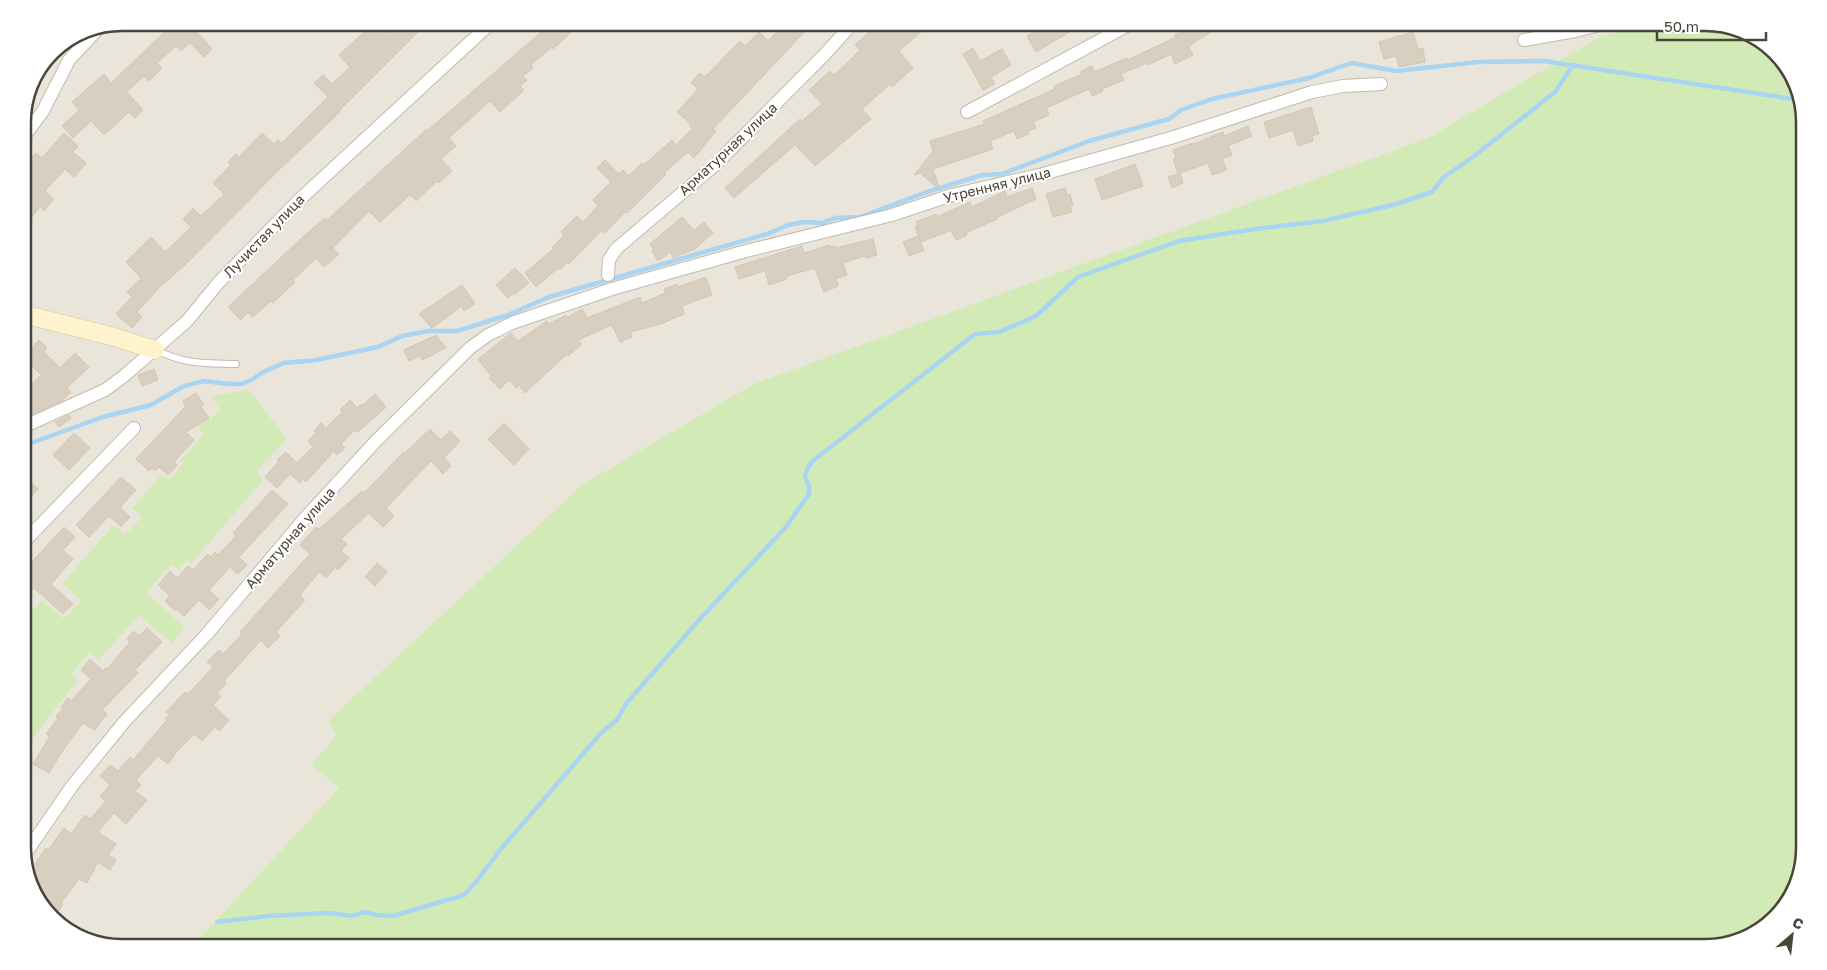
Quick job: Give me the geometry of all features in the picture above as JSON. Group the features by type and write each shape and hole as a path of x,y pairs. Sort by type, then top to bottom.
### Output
{"street":[{"name":"Лучистая улица","path":"31,423 105,390 155,350 187,321 219,282 298,201 482,31"},
{"name":"Арматурная улица","path":"31,847 72,786 125,721 208,634 306,517 376,441 470,348 488,335 610,283 609,260 616,250 715,165 846,31"},
{"path":"968,112 1117,31"},
{"path":"1524,40 1575,31"},
{"path":"31,127 43,111 69,60 91,37"},
{"name":"Утренняя улица","path":"610,283 892,215 952,195 1052,172 1174,137 1312,92 1343,86 1381,84"},
{"path":"31,316 111,336 155,350"},
{"path":"31,535 134,428"}],"lane":[{"path":"155,350 172,358 191,363 236,364"}],"shaded area":[{"path":"122,31 1618,31 1599,37 1428,138 336,736 339,788 198,939 122,939 99,936 87,932 62,916 54,908 36,877 31,854 31,116 36,93 50,67 62,54 87,38 104,33"}],"green space":[{"path":"1618,31 1705,31 1734,36 1755,47 1773,62 1791,93 1796,116 1796,854 1791,877 1780,898 1771,910 1767,910 1765,916 1750,927 1728,936 1705,939 198,939 339,788 312,765 336,736 329,720 582,485 754,384 1428,138 1599,37"},
{"path":"249,390 287,439 256,472 263,480 191,564 187,560 179,570 171,564 146,593 185,627 172,643 139,615 99,660 90,652 71,674 78,680 31,740 31,612 42,600 64,619 81,601 62,583 114,525 125,535 142,517 132,508 162,474 169,480 183,464 180,461 204,434 197,427 221,411 211,396"}],"building":[{"path":"166,31 196,31 212,49 204,57 190,43 181,51 176,46 157,63 162,68 149,81 144,76 127,92 143,110 135,118 129,112 104,135 91,121 73,138 62,126 79,110 72,102 104,74 111,83"},
{"path":"365,31 387,31 389,33 391,31 419,31 340,112 281,168 185,265 161,286 137,312 142,317 132,328 116,314 132,297 127,292 141,278 126,262 151,237 165,252 191,227 183,219 193,208 201,216 224,194 213,183 231,165 228,162 236,154 239,157 262,133 274,144 278,140 282,143 328,97 314,83 323,75 332,84 350,67 339,55"},
{"path":"543,31 572,31 553,49 552,47 531,65 533,68 523,76 527,80 520,86 524,90 500,112 490,101 449,138 456,146 441,159 452,171 439,183 437,181 416,201 410,195 380,222 369,211 333,248 339,254 324,267 316,258 273,303 271,301 253,317 248,312 241,320 228,307 304,236 325,218 327,220"},
{"path":"778,31 806,31 713,129 716,131 694,158 688,152 664,173 666,174 605,233 602,230 569,264 567,262 560,270 558,268 536,287 525,273 553,249 564,235 561,232 577,216 583,222 598,206 593,200 611,182 597,168 605,160 619,174 623,170 629,176 642,163 644,165 672,140 676,145 693,128 677,112 698,89 691,83 699,73 705,77 740,41 745,46 759,32 768,41"},
{"path":"870,31 922,31 899,51 913,68 892,87 890,84 862,109 871,119 815,166 795,145 734,198 725,188 800,119 802,121 822,104 809,90 830,71 834,75 846,64 860,50 855,45"},
{"path":"1035,31 1071,31 1036,52 1027,36"},
{"path":"1182,31 1213,31 1189,47 1193,55 1175,64 1171,54 1148,65 1147,63 1121,74 1124,80 1102,89 1103,91 1092,96 1089,89 1046,108 1049,115 1033,122 1036,128 1028,131 1029,134 1017,139 1014,131 990,141 993,149 933,169 940,190 920,173 914,175 933,151 930,141 985,124 983,121 1055,89 1054,86 1082,74 1081,71 1092,66 1094,72 1127,58 1128,60 1176,37 1175,35"},
{"path":"1413,32 1418,49 1423,48 1425,62 1399,67 1396,56 1384,59 1379,42"},
{"path":"973,48 980,61 1002,49 1011,65 991,77 995,84 983,90 963,54"},
{"path":"1311,107 1319,134 1312,136 1313,141 1298,146 1293,130 1269,138 1264,122"},
{"path":"1248,126 1252,136 1228,146 1232,155 1222,159 1227,170 1212,175 1208,163 1180,173 1183,183 1172,188 1168,177 1178,174 1173,159 1176,158 1173,150 1223,132 1224,136"},
{"path":"64,133 78,146 73,152 86,163 74,177 65,169 45,191 54,199 44,211 40,207 31,218 31,171 33,169 31,167 31,159 36,153 42,158"},
{"path":"1135,164 1143,186 1102,200 1095,179"},
{"path":"1032,188 1036,199 966,233 967,235 956,240 951,230 921,242 915,227 918,225 916,222 936,214 937,217 970,202 972,207 1005,191 1007,197"},
{"path":"1065,188 1067,195 1070,194 1073,205 1070,206 1072,212 1053,217 1046,194"},
{"path":"682,217 694,230 704,222 713,233 695,249 673,258 671,252 658,261 650,244"},
{"path":"918,236 924,250 909,256 903,242"},
{"path":"873,239 877,255 866,258 865,256 843,263 847,275 836,279 838,286 824,292 815,268 787,276 787,279 769,285 765,271 739,279 735,267 802,246 804,253 830,245 836,248"},
{"path":"515,268 529,283 508,298 496,285"},
{"path":"706,277 712,295 682,306 684,314 661,324 630,332 632,337 620,342 612,325 578,340 582,344 568,356 567,354 525,393 519,385 516,388 509,380 500,389 489,378 491,376 478,359 511,333 518,341 547,321 549,324 582,309 587,318 640,297 642,303 665,293 664,289 677,284 678,287"},
{"path":"462,285 475,304 464,311 462,306 432,328 419,314"},
{"path":"436,335 446,348 422,360 420,356 409,361 404,350"},
{"path":"39,340 47,348 44,352 60,368 75,353 89,367 67,388 71,392 62,401 31,415 31,385 41,375 31,365 31,356 34,353 31,349"},
{"path":"154,369 158,380 142,386 138,375"},
{"path":"196,393 204,405 201,407 209,418 186,432 194,440 174,462 177,465 168,475 159,467 155,471 152,468 149,471 136,459 186,406 183,401"},
{"path":"375,394 386,407 358,432 355,430 341,444 345,448 337,455 334,451 306,482 303,479 300,483 290,474 277,488 265,477 279,461 277,460 286,452 297,463 313,447 308,441 316,433 314,431 321,423 326,428 342,412 340,410 350,400 357,408"},
{"path":"69,415 71,418 59,427 55,422"},
{"path":"504,423 529,449 514,465 488,439"},
{"path":"430,429 441,440 450,431 460,441 444,458 451,466 443,474 431,461 386,508 394,516 383,527 369,513 341,539 347,544 341,551 349,558 338,570 335,567 326,578 319,572 300,595 305,600 276,632 280,636 268,648 261,640 224,681 226,683 217,693 221,696 213,705 229,720 219,731 215,727 202,741 194,734 174,754 168,764 158,756 136,780 141,785 135,791 147,800 126,824 114,813 98,832 116,844 108,855 116,860 110,870 98,862 87,883 79,879 61,903 63,904 58,912 41,888 33,866 64,828 71,834 85,815 90,819 106,801 100,796 110,785 100,776 110,765 118,771 130,757 133,760 167,720 165,719 169,715 166,712 185,692 188,694 213,667 207,662 219,650 223,654 242,634 240,632 310,554 300,545 316,527 319,529 362,491 364,493"},
{"path":"74,433 90,448 69,470 53,455"},
{"path":"121,477 136,490 120,507 130,517 121,527 109,516 89,537 76,525"},
{"path":"31,482 38,489 31,496"},
{"path":"272,490 288,504 239,557 247,565 238,574 230,567 209,590 219,599 209,610 199,600 184,616 177,609 175,611 165,601 170,596 158,585 170,571 177,578 188,566 193,570 208,554 211,557 215,552 218,555 236,536 233,533"},
{"path":"64,527 75,537 63,550 73,559 51,584 73,604 63,614 34,588 31,592 31,563"},
{"path":"377,563 387,572 375,586 365,577"},
{"path":"147,628 162,642 135,670 138,673 102,710 107,714 95,730 83,723 49,773 33,764 50,736 46,734 58,718 56,716 63,708 61,707 68,698 71,701 91,679 81,670 90,659 103,671 105,668 107,669 130,642 127,639 134,631 139,636"}],"waterway":[{"path":"31,443 103,417 151,405 184,386 204,381 242,384 284,363 316,360 378,347 402,336 428,331 457,331 508,315 549,297 770,233 788,225 804,222 822,223 835,218 860,217 927,192 982,175 1002,174 1089,141 1169,119 1181,110 1212,99 1309,78 1351,63 1396,71 1479,62 1544,61 1793,99"},
{"path":"217,922 268,916 329,913 352,916 365,912 393,916 464,895 500,850 602,732 617,720 626,704 699,620 786,527 809,494 809,487 805,476 808,467 814,460 975,334 999,332 1036,316 1078,277 1179,241 1323,221 1397,204 1432,192 1444,177 1473,157 1555,92 1573,65"}]}
